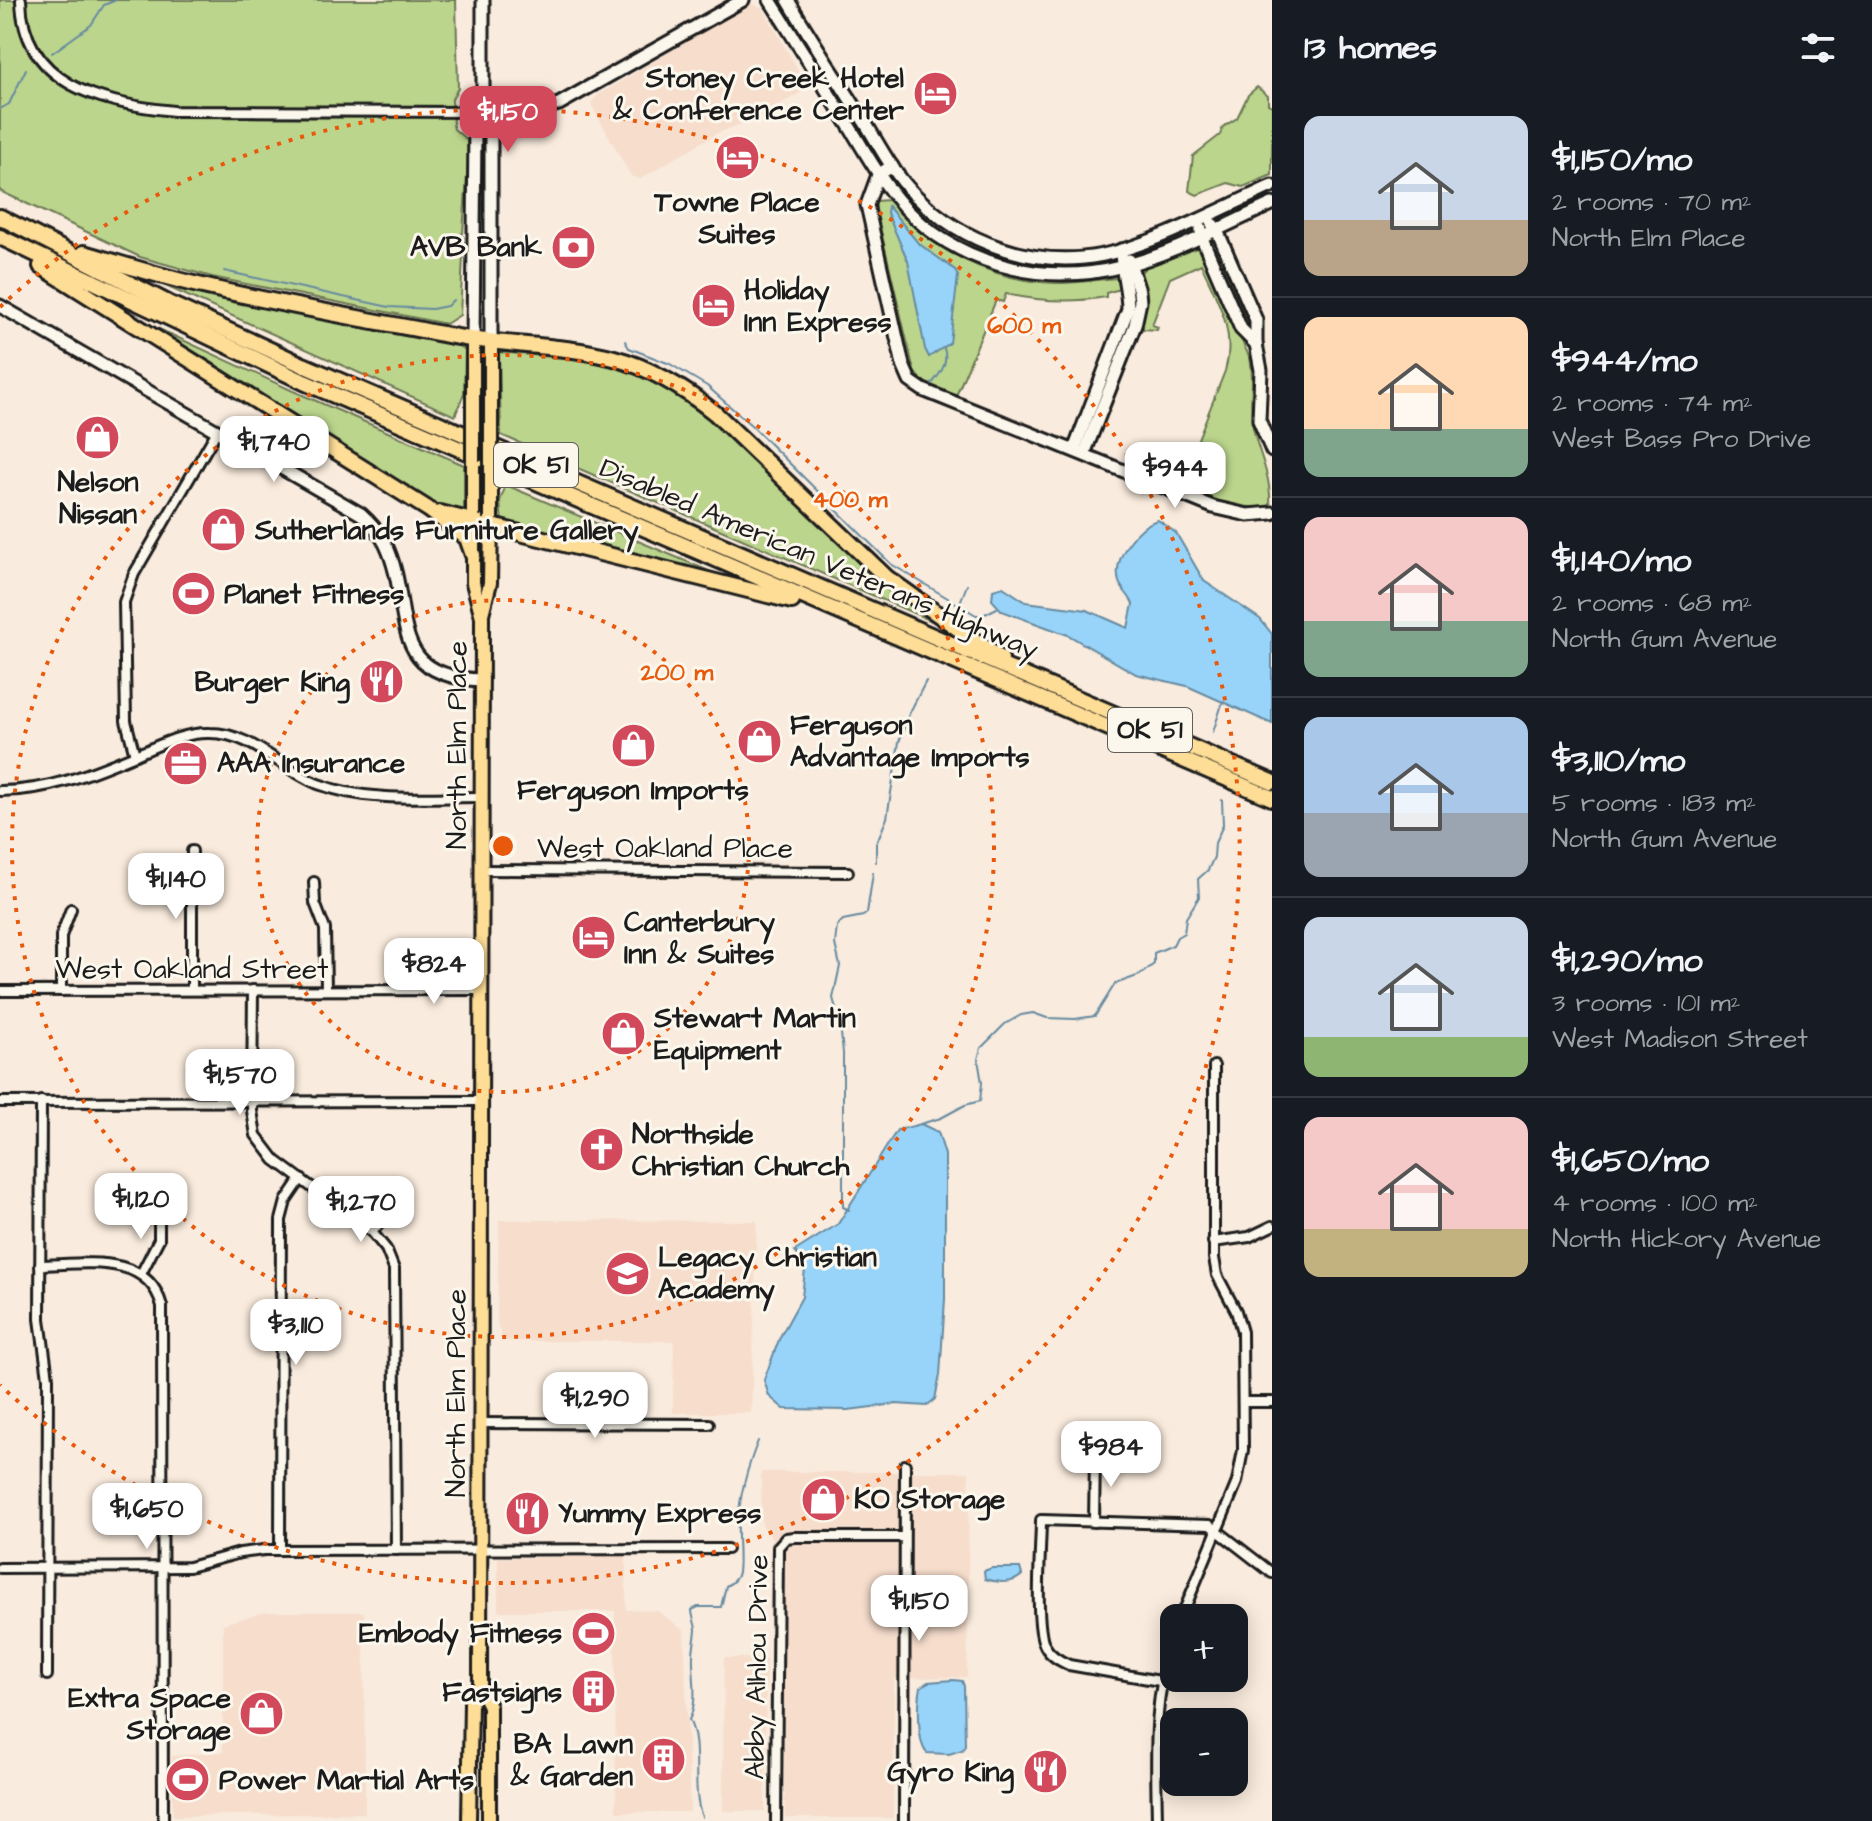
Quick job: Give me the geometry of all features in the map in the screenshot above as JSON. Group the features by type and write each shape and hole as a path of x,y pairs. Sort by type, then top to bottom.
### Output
{"highway":[{"name":"Disabled American Veterans Highway","path":"0,217 168,303 303,365 1272,782"},
{"path":"0,238 428,509 467,538 473,555"},
{"name":"Disabled American Veterans Highway","path":"0,238 304,382 1272,798"},
{"path":"49,243 204,287 473,340 616,358 655,373 715,413 887,578 1027,677"},
{"path":"428,509 473,517 831,610"}],"main road":[{"name":"North Elm Place","path":"473,340 473,583 482,617"},
{"name":"North Elm Place","path":"489,1821 489,1706 480,1688 480,1423 482,617 490,583 491,343"},
{"name":"North Elm Place","path":"469,1821 471,1702 480,1688"}],"street":[{"path":"21,0 21,15 28,42 44,66 64,82 120,102 152,109 483,112 541,109 559,104 743,0"},
{"name":"North Elm Place","path":"473,340 475,130 483,112 483,0"},
{"path":"770,0 878,175 899,202 928,229 989,262 1030,272 1071,274 1126,265 1272,204"},
{"path":"788,0 912,193 942,219 970,236 1003,250 1066,259 1102,255 1121,250 1272,186"},
{"name":"North Elm Place","path":"483,112 491,129 491,343"},
{"path":"892,166 878,175 867,205 903,365 910,381 923,390 1231,513 1272,513"},
{"path":"1202,217 1216,228 1256,320 1261,370 1259,420 1272,451"},
{"path":"1202,217 1201,236 1241,329 1256,344"},
{"path":"1079,452 1128,309 1126,265 1121,250"},
{"path":"0,306 348,505 367,520 385,543 414,651 438,673 457,679 482,680"},
{"path":"135,755 125,712 124,602 134,574 217,431"},
{"path":"0,791 56,785 192,734 224,733 254,744 305,778 339,790 387,796 481,797"},
{"path":"192,851 192,990"},
{"name":"West Oakland Place","path":"481,870 848,872"},
{"path":"314,882 315,903 325,929 326,990"},
{"path":"61,991 61,936 71,909"},
{"path":"253,990 254,1126 261,1143 270,1155 372,1232 389,1254 396,1282 396,1550"},
{"name":"West Oakland Street","path":"0,991 481,990"},
{"path":"1187,1604 1242,1464 1242,1332 1236,1311 1217,1275 1213,1242 1214,1066"},
{"path":"41,1101 41,1326 48,1370 47,1675"},
{"path":"0,1102 481,1101"},
{"path":"280,1550 281,1220 286,1201 301,1179"},
{"path":"372,1232 393,1208"},
{"path":"141,1274 159,1239 159,1213"},
{"path":"1213,1242 1249,1237 1272,1226"},
{"path":"40,1265 116,1264 141,1274 157,1292 164,1321 163,1821"},
{"path":"1243,1402 1272,1402"},
{"path":"480,1423 709,1424"},
{"path":"1094,1522 1095,1455"},
{"path":"904,1821 905,1465"},
{"path":"1157,1821 1157,1701 1160,1681 1069,1665 1046,1648 1041,1634 1041,1520 1203,1523 1217,1530 1272,1573"},
{"name":"Abby Alhlou Drive","path":"776,1821 778,1547 786,1538 794,1537 904,1537"},
{"path":"0,1568 163,1568 207,1564 249,1552 280,1550 727,1549"}],"shaded area":[{"path":"750,4 763,8 808,88 755,119 717,133 640,179 631,176 591,104 598,95"},
{"name":"Legacy Christian Academy","path":"499,1220 757,1221 751,1413 673,1413 674,1341 504,1341 497,1324"},
{"path":"761,1472 969,1472 967,1677 894,1678 893,1818 785,1818 783,1552 762,1525"},
{"path":"626,1556 626,1610 658,1611 684,1631 690,1812 616,1812 615,1611 498,1611 498,1558"},
{"path":"266,1612 364,1612 365,1813 173,1816 172,1756 223,1752 223,1624"},
{"path":"724,1658 766,1658 765,1811 723,1811"}],"green space":[{"path":"0,0 456,0 458,88 452,99 453,124 454,129 467,140 468,160 461,234 464,238 460,315 446,324 212,277 140,257 0,191"},
{"path":"1257,87 1268,96 1268,104 1272,106 1272,175 1243,187 1228,183 1197,195 1189,191 1193,156 1237,118 1248,95"},
{"path":"888,200 943,247 984,269 1031,281 1064,283 1119,278 1122,284 1120,289 1106,293 1106,297 1093,299 1056,300 1006,294 1003,302 996,300 956,396 922,382 914,371 876,210 876,201"},
{"path":"1193,247 1198,249 1250,358 1252,422 1267,474 1270,508 1231,506 1179,487 1225,371 1229,343 1227,329 1201,264 1170,278 1152,325 1158,327 1157,330 1143,329 1144,293 1140,273 1146,267"},
{"path":"1216,249 1219,251 1251,329 1214,253"},
{"path":"163,280 458,344 465,350 464,393 455,416 161,284"},
{"path":"159,329 464,465 464,517 435,505 158,334"},
{"path":"499,352 597,361 655,381 685,399 868,568 934,619 932,621 501,435"},
{"path":"506,485 723,577 502,523 500,501"}],"water":[{"path":"888,206 918,243 955,270 958,276 950,343 929,357 908,261 887,213"},
{"path":"1158,520 1176,533 1204,581 1260,619 1272,634 1272,724 1187,686 1136,674 1068,635 1002,611 992,600 993,590 1003,587 1026,602 1087,610 1128,628 1133,604 1119,582 1119,563 1135,536"},
{"path":"921,1124 938,1132 945,1155 945,1299 940,1375 935,1399 927,1406 896,1404 848,1410 784,1409 769,1396 764,1380 780,1337 802,1297 805,1269 795,1251 838,1224 897,1130"},
{"path":"1020,1568 1022,1575 1005,1582 985,1579 984,1571"},
{"path":"962,1681 964,1686 965,1746 949,1754 927,1753 920,1732 921,1687 928,1682"}],"waterway":[{"path":"52,53 91,25 104,5 116,0"},
{"path":"0,109 9,104 26,69"},
{"path":"224,271 389,307 432,309 447,306 453,300"},
{"path":"625,341 629,348 670,364 707,386 752,426 891,564 976,615 997,608"},
{"path":"930,386 944,364 944,348"},
{"path":"957,610 967,585"},
{"path":"876,862 876,844 887,818 899,742 926,681"},
{"path":"1213,732 1223,701"},
{"path":"920,1124 980,1101 982,1083 978,1059 981,1048 1005,1024 1021,1015 1033,1013 1047,1018 1095,1016 1115,984 1140,975 1154,964 1154,953 1173,945 1177,937 1184,933 1186,918 1199,897 1198,879 1208,870 1214,857 1215,843 1223,825 1222,800"},
{"path":"849,1210 843,1207 843,1053 840,1023 833,998 840,966 835,944 837,926 843,920 867,913 873,873"},
{"path":"702,1817 697,1793 695,1742 689,1720 694,1696 696,1629 692,1610 721,1607 726,1586 737,1574 741,1500 758,1441"}],"place":[{"name":"Stoney Creek Hotel & Conference Center","path":"935,94"},
{"name":"Towne Place Suites","path":"737,158"},
{"name":"AVB Bank","path":"573,247"},
{"name":"Holiday Inn Express","path":"713,306"},
{"name":"Nelson Nissan","path":"98,438"},
{"name":"Sutherlands Furniture Gallery","path":"224,530"},
{"name":"Planet Fitness","path":"193,594"},
{"name":"Burger King","path":"381,682"},
{"name":"Ferguson Advantage Imports","path":"759,741"},
{"name":"Ferguson Imports","path":"633,746"},
{"name":"AAA Insurance","path":"186,763"},
{"name":"Canterbury Inn & Suites","path":"593,938"},
{"name":"Stewart Martin Equipment","path":"623,1034"},
{"name":"Northside Christian Church","path":"601,1150"},
{"name":"Legacy Christian Academy","path":"627,1273"},
{"name":"KO Storage","path":"823,1499"},
{"name":"Yummy Express","path":"527,1513"},
{"name":"Embody Fitness","path":"593,1633"},
{"name":"Fastsigns","path":"593,1692"},
{"name":"Extra Space Storage","path":"262,1714"},
{"name":"BA Lawn & Garden","path":"664,1760"},
{"name":"Gyro King","path":"1045,1772"},
{"name":"Power Martial Arts","path":"188,1780"}]}
